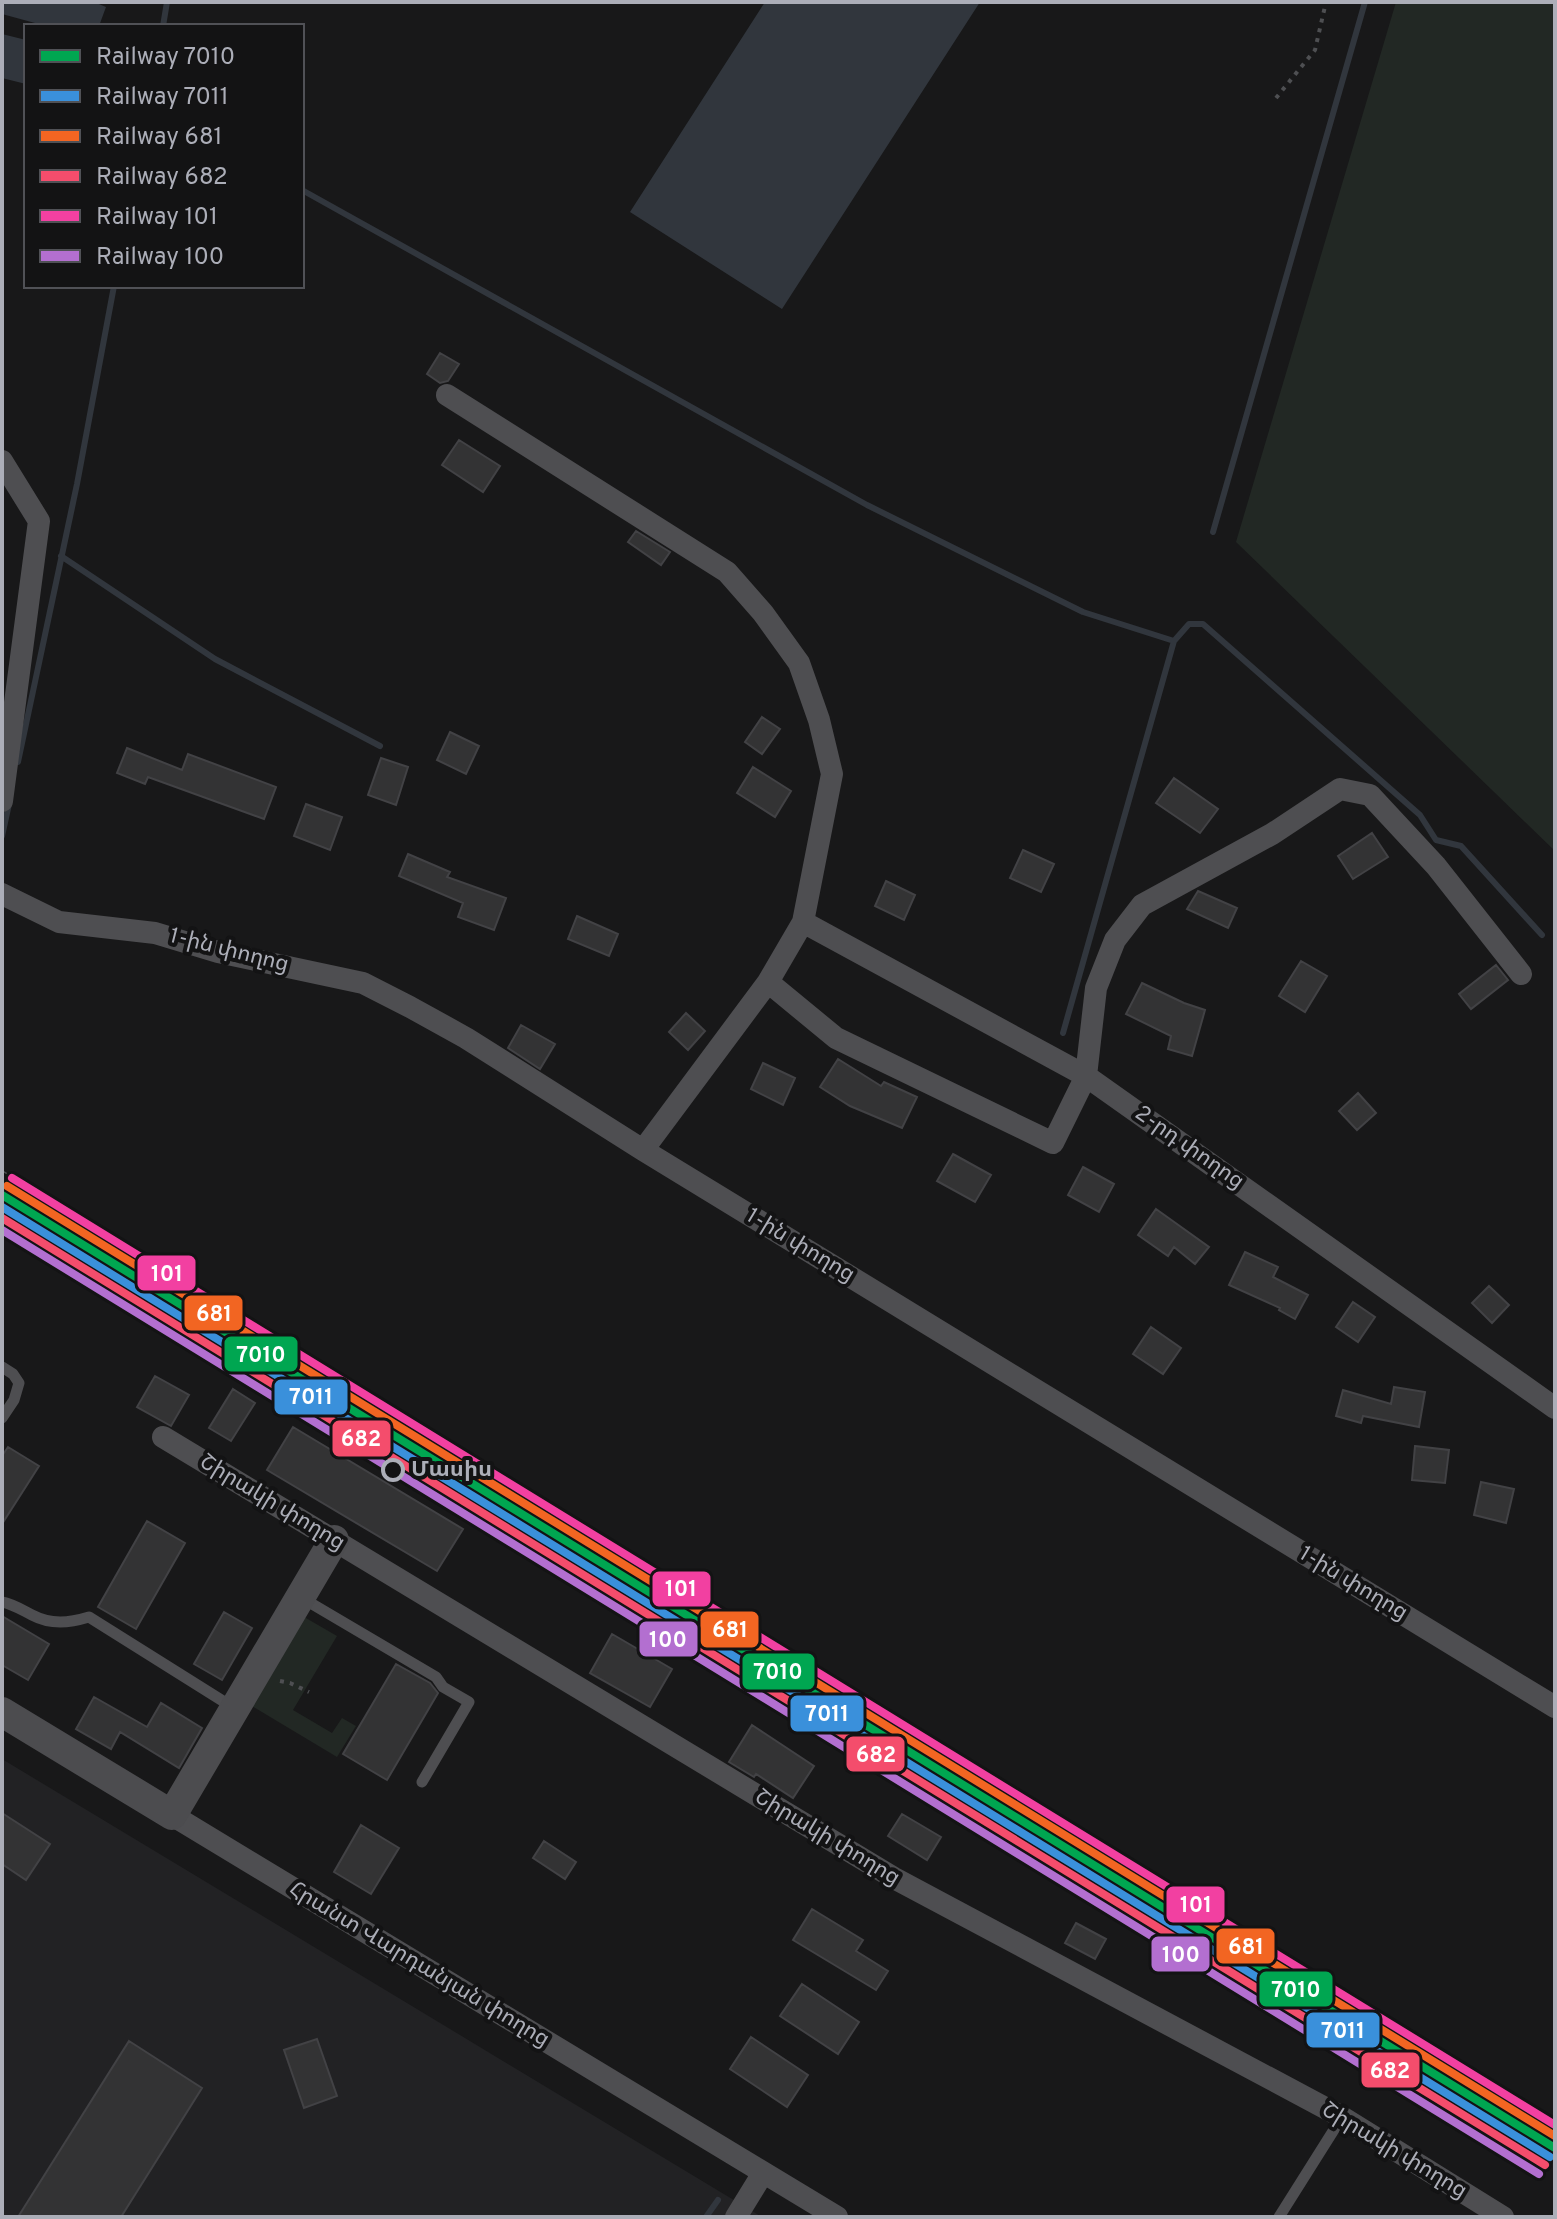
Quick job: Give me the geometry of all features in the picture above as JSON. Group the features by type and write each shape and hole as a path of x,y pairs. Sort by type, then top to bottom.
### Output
{"main road":[{"path":"172,1815 334,1540"},
{"name":"Հրանտ Վարդանյան փողոց","path":"2,1712 172,1815"}],"street":[{"path":"447,395 727,572 763,613 799,663 819,720 832,774 803,922 768,982 643,1150"},
{"path":"2,461 39,521 2,801"},
{"path":"768,982 836,1038 1053,1143 1086,1076 1096,988 1115,940 1142,905 1272,834 1340,789 1370,795 1436,866 1521,974"},
{"name":"1-ին փողոց","path":"2,894 59,922 155,933 218,952 363,983 466,1038 643,1150 1555,1707"},
{"name":"2-րդ փողոց","path":"803,922 1086,1076 1555,1408"},
{"name":"Շիրակի փողոց","path":"163,1437 894,1878 1342,2117 1503,2217"},
{"name":"Հրանտ Վարդանյան փողոց","path":"172,1815 837,2217"},
{"path":"736,2217 763,2173"}],"lane":[{"path":"2,1367 13,1374 19,1383 14,1400 2,1418"},
{"path":"300,1597 436,1677 443,1687 469,1702 422,1782"},
{"path":"2,1602 41,1620 68,1624 89,1617 235,1709"},
{"path":"1279,2217 1342,2117"}],"path":[{"path":"1276,98 1315,50 1326,2"}],"shaded area":[{"path":"2,2 94,2 106,7 100,24 39,24 2,14"},
{"path":"765,2 980,2 782,309 630,212"},
{"path":"1396,2 1555,2 1555,851 1236,542"},
{"path":"2,34 24,40 24,84 2,78"},
{"path":"299,1614 337,1636 293,1710 332,1733 342,1718 356,1726 337,1757 247,1703"},
{"path":"2,1759 762,2217 2,2217"}],"building":[{"path":"440,353 459,364 448,381 440,383 427,374"},
{"path":"459,440 500,466 483,492 442,465"},
{"path":"636,531 670,552 661,565 628,542"},
{"path":"762,717 780,729 762,754 745,742"},
{"path":"450,732 479,746 466,774 437,760"},
{"path":"127,748 182,770 188,754 276,787 264,819 148,777 145,784 117,773"},
{"path":"381,758 408,767 396,805 368,795"},
{"path":"753,767 791,791 775,817 737,793"},
{"path":"1174,778 1218,809 1200,833 1156,803"},
{"path":"306,804 342,817 330,850 294,836"},
{"path":"1372,833 1388,857 1353,879 1338,856"},
{"path":"1023,850 1054,864 1041,892 1010,878"},
{"path":"408,854 450,872 447,877 506,898 494,930 458,917 463,903 399,876"},
{"path":"886,881 915,895 904,920 875,906"},
{"path":"1198,891 1237,908 1228,928 1187,909"},
{"path":"577,916 618,934 609,956 568,939"},
{"path":"1301,961 1327,976 1305,1012 1279,996"},
{"path":"1496,965 1508,980 1471,1009 1459,994"},
{"path":"1142,983 1205,1010 1192,1056 1168,1049 1171,1036 1126,1014"},
{"path":"686,1013 705,1031 688,1050 669,1032"},
{"path":"521,1025 555,1044 540,1069 508,1048"},
{"path":"838,1059 881,1086 884,1082 917,1097 902,1128 850,1106 820,1087"},
{"path":"763,1063 795,1078 783,1105 751,1089"},
{"path":"1358,1093 1376,1113 1357,1130 1339,1111"},
{"path":"953,1154 991,1175 975,1202 937,1181"},
{"path":"1083,1167 1114,1184 1099,1212 1068,1195"},
{"path":"1156,1209 1209,1247 1195,1264 1174,1247 1168,1256 1138,1235"},
{"path":"1245,1252 1278,1267 1273,1277 1308,1295 1295,1319 1280,1308 1229,1285"},
{"path":"1489,1286 1509,1305 1492,1323 1472,1303"},
{"path":"1353,1302 1375,1317 1358,1342 1336,1327"},
{"path":"1151,1327 1181,1348 1163,1374 1133,1354"},
{"path":"155,1376 189,1395 171,1426 137,1407"},
{"path":"1394,1387 1425,1392 1419,1427 1363,1416 1361,1423 1336,1416 1343,1390 1391,1404"},
{"path":"233,1389 255,1403 231,1441 209,1428"},
{"path":"293,1427 463,1529 437,1571 267,1470"},
{"path":"1415,1446 1449,1450 1445,1483 1412,1480"},
{"path":"8,1447 39,1466 2,1524 2,1456"},
{"path":"1481,1482 1514,1489 1506,1523 1474,1515"},
{"path":"147,1521 185,1543 136,1629 98,1607"},
{"path":"224,1612 252,1628 222,1680 194,1664"},
{"path":"2,1616 49,1644 28,1680 2,1665"},
{"path":"612,1634 672,1669 650,1707 590,1673"},
{"path":"396,1664 430,1683 438,1693 387,1780 343,1754"},
{"path":"94,1697 147,1727 161,1703 202,1728 179,1768 120,1732 111,1749 76,1729"},
{"path":"752,1725 814,1766 793,1798 756,1774 754,1777 729,1762"},
{"path":"2,1813 50,1844 26,1880 2,1864"},
{"path":"902,1814 941,1837 927,1860 888,1836"},
{"path":"361,1825 399,1848 371,1894 334,1872"},
{"path":"544,1841 576,1862 565,1879 533,1858"},
{"path":"812,1909 863,1940 856,1951 888,1971 876,1990 793,1940"},
{"path":"1076,1923 1106,1939 1095,1959 1065,1943"},
{"path":"802,1984 859,2022 838,2054 780,2016"},
{"path":"751,2037 808,2075 787,2107 730,2069"},
{"path":"317,2039 337,2096 304,2108 284,2050"},
{"path":"129,2041 202,2088 121,2217 18,2217"}],"waterway":[{"path":"163,24 167,2"},
{"path":"1213,532 1365,2"},
{"path":"304,191 867,505 1083,612 1174,641"},
{"path":"18,762 77,484 114,288"},
{"path":"61,556 215,659 380,746"},
{"path":"1063,1033 1174,641 1189,624 1203,624 1420,815 1436,840 1461,846 1542,935"},
{"path":"2,836 9,804"},
{"path":"706,2217 718,2200"}],"railway":[{"path":"2,1175 1555,2127"}],"rail line":[{"name":"101","path":"12,1178 1555,2125"},
{"name":"681","path":"7,1186 1555,2136"},
{"name":"7010","path":"2,1195 1555,2148"},
{"name":"7011","path":"2,1207 1550,2157"},
{"name":"682","path":"2,1218 1545,2165"},
{"name":"100","path":"2,1230 1539,2174"}],"place":[{"name":"Մասիս","path":"393,1470"}]}
